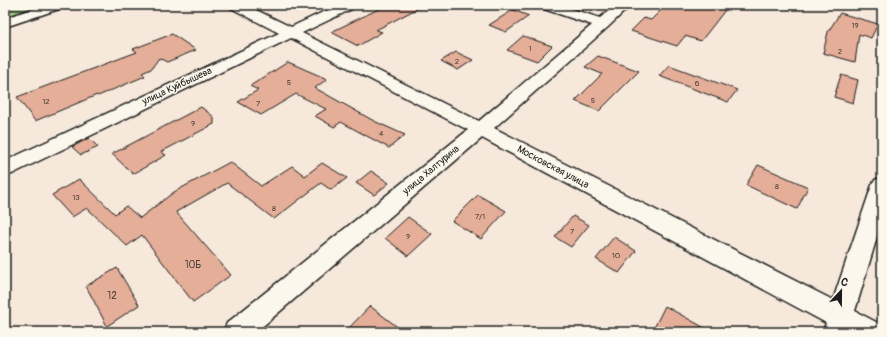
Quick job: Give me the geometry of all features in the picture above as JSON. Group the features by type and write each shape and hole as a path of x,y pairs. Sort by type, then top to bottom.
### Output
{"street":[{"path":"5,23 57,5"},
{"name":"Московская улица","path":"236,5 481,128 838,325 869,332"},
{"name":"улица Куйбышева","path":"5,168 349,5"},
{"path":"546,5 603,24"},
{"name":"улица Халтурина","path":"236,332 481,128 624,5"},
{"path":"838,325 882,185"}],"green space":[{"path":"5,5 49,5 5,20"}],"building":[{"path":"387,5 424,5 376,30 382,32 358,46 331,32"},
{"path":"666,5 729,5 701,41 685,36 677,46 631,31 644,18 651,20"},
{"path":"513,10 529,16 506,32 489,25"},
{"path":"840,13 878,24 871,38 859,34 855,62 823,53 828,32"},
{"path":"172,34 196,50 167,62 159,58 151,69 142,73 145,76 98,96 97,95 35,121 17,97 137,52 133,49"},
{"path":"523,36 552,46 537,61 507,50"},
{"path":"456,52 473,60 458,70 441,61"},
{"path":"598,56 639,71 599,111 575,101 602,74 585,67"},
{"path":"288,62 327,79 315,88 374,121 405,135 389,148 341,122 334,127 315,116 326,109 296,94 261,115 238,102 258,90 250,86"},
{"path":"669,65 737,90 728,102 659,76"},
{"path":"841,75 858,80 853,103 834,97"},
{"path":"201,107 214,117 214,124 161,152 166,155 133,174 112,154"},
{"path":"89,138 98,147 81,155 72,147"},
{"path":"230,162 261,186 292,166 305,176 322,163 347,178 331,190 321,183 274,219 227,183 176,212 231,275 193,302 142,235 127,246 87,208 72,217 52,195 79,179 115,214 126,206 140,218 174,192"},
{"path":"758,165 808,187 797,209 746,185"},
{"path":"371,171 389,183 374,195 356,183"},
{"path":"478,195 506,211 481,239 452,221"},
{"path":"573,216 589,225 571,247 555,237"},
{"path":"408,217 432,234 408,256 385,238"},
{"path":"614,237 636,251 619,273 596,259"},
{"path":"117,268 139,305 107,326 86,286"},
{"path":"370,306 404,332 345,332"},
{"path":"665,306 712,332 652,332"}]}
